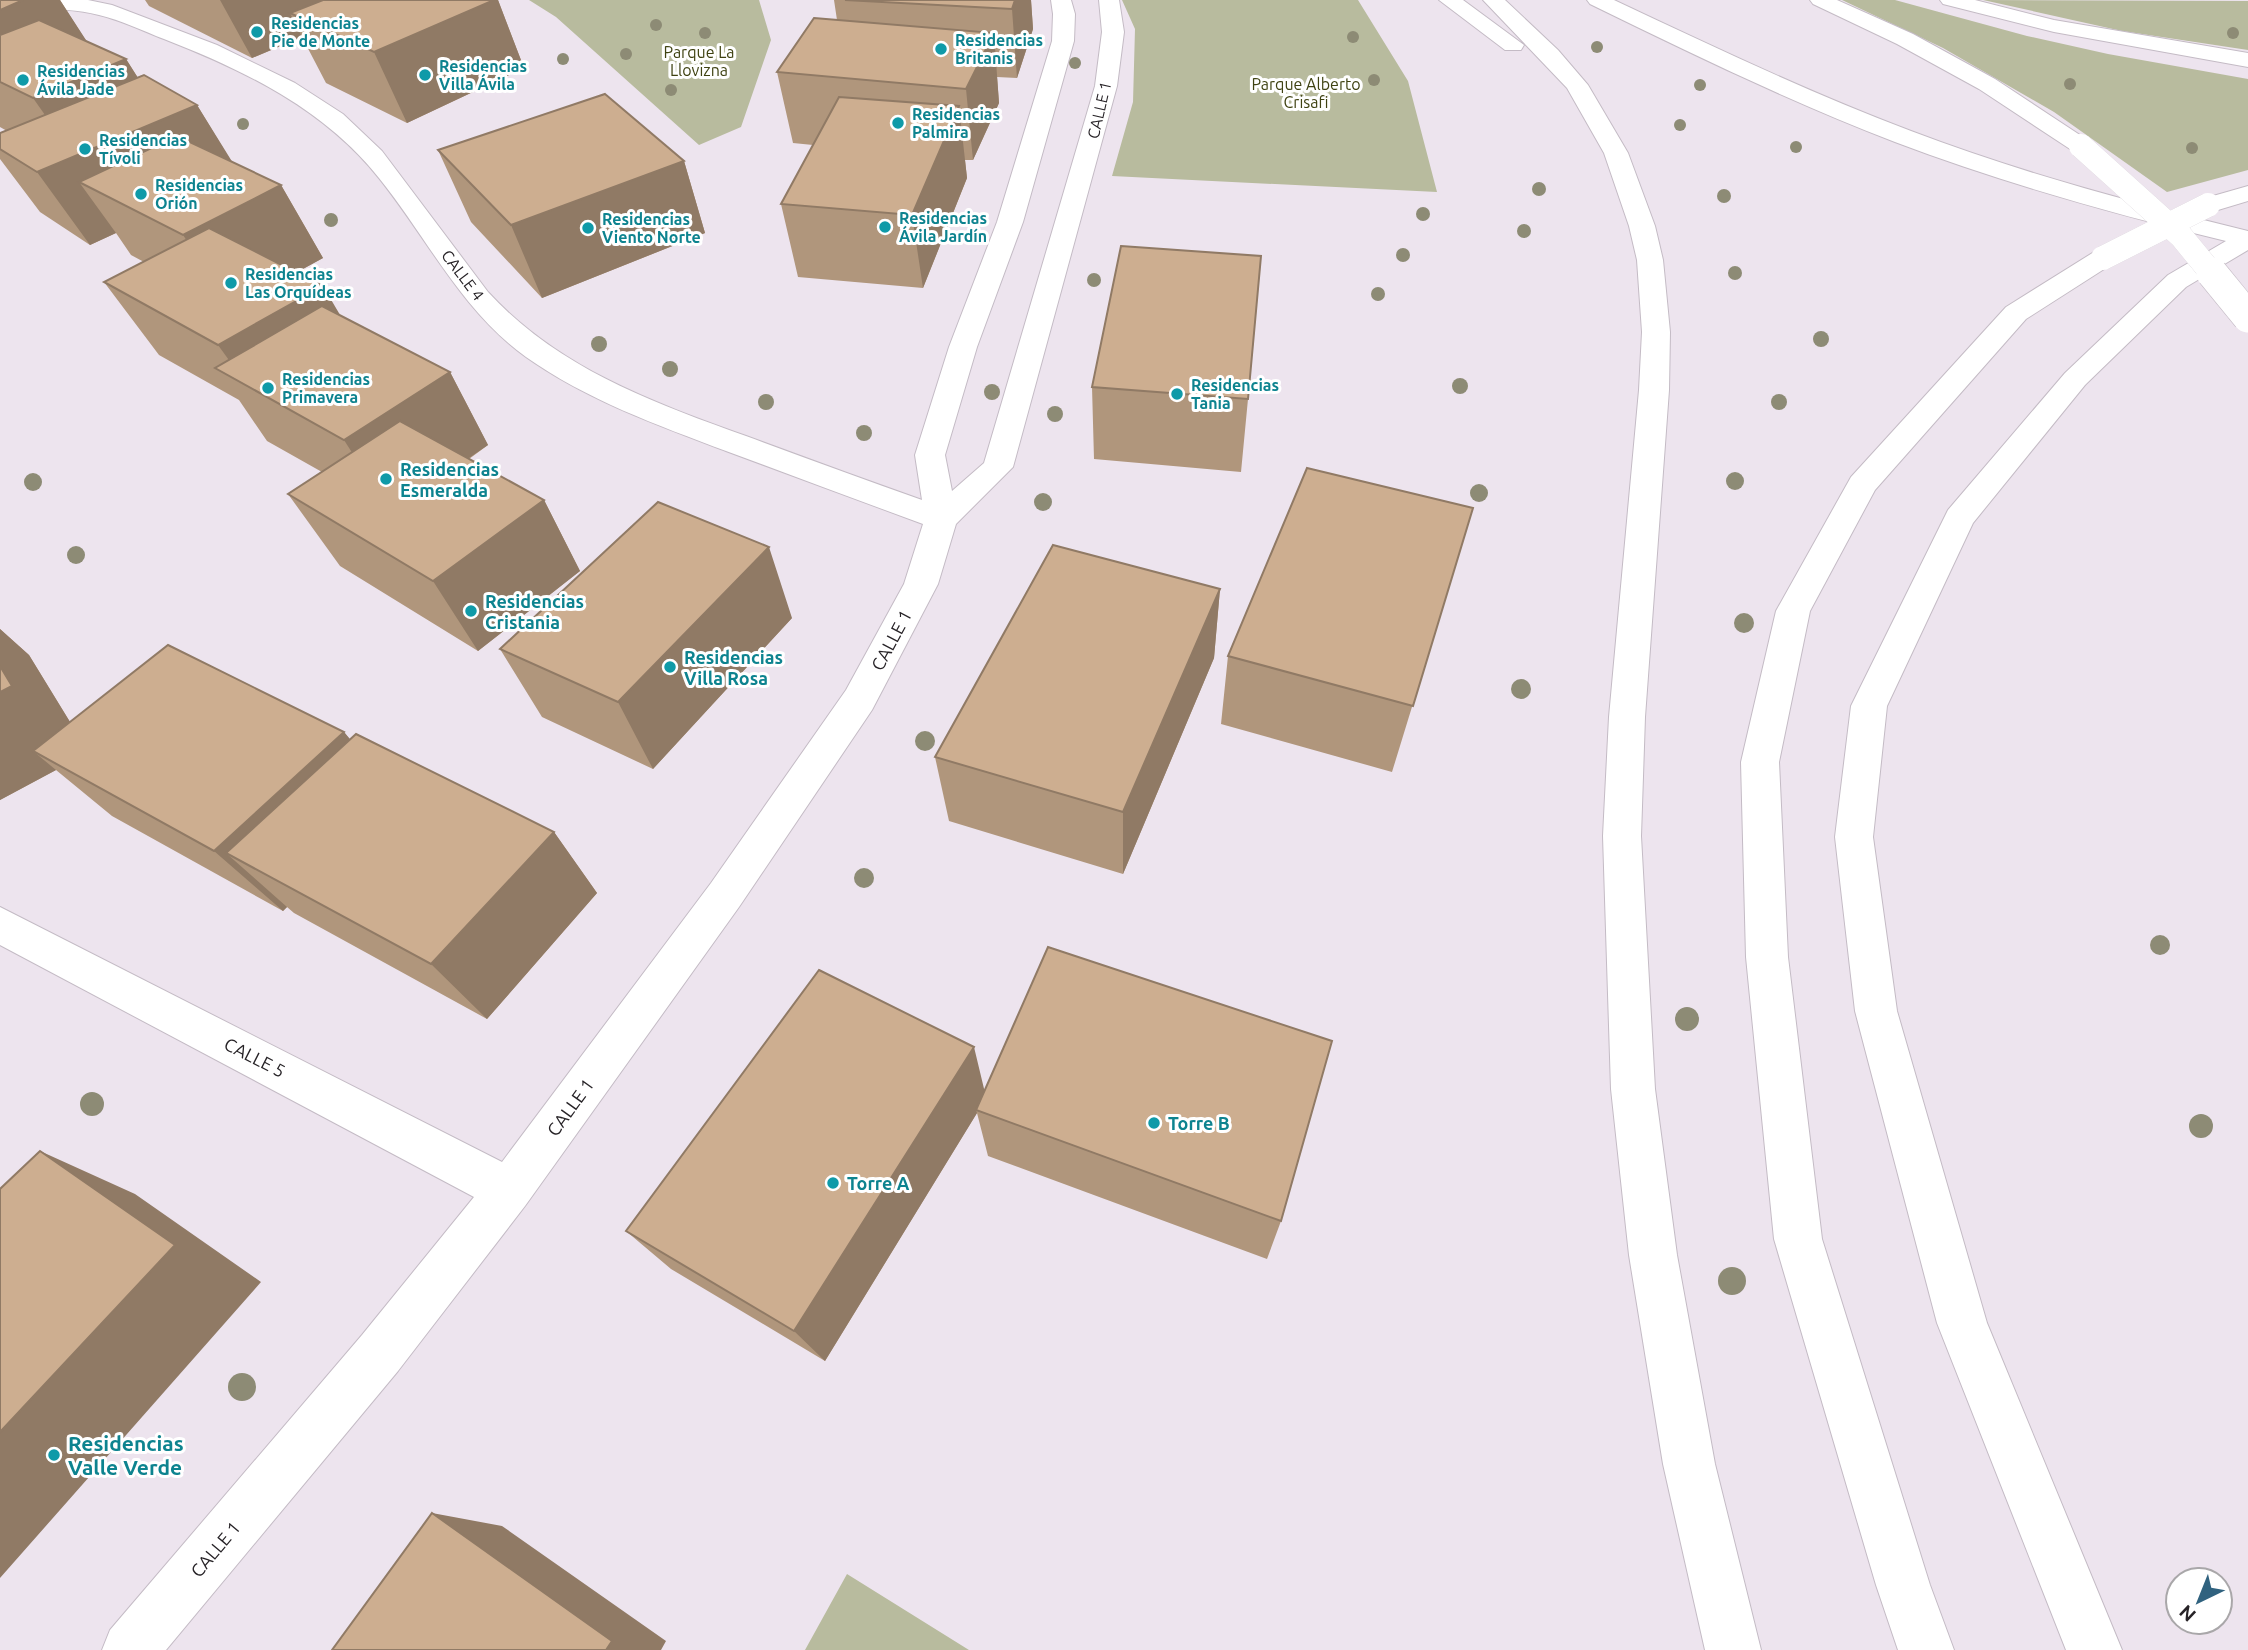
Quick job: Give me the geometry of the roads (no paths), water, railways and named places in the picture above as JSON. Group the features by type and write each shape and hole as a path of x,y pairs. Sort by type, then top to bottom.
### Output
{"main road":[{"name":"CALLE 1","path":"941,519 998,467 1039,226 1063,41 1064,14 1060,0"},
{"name":"CALLE 1","path":"130,1650 380,1353 509,1190 725,895 859,700 921,584 941,519 930,455 963,347 1039,226 1106,86 1113,40 1109,0"},
{"path":"1449,0 1497,33 1587,104"},
{"path":"1493,0 1577,85 1616,153 1642,226 1654,295 1654,390 1627,718 1622,836 1633,1089 1653,1255 1689,1464 1733,1650"},
{"path":"1597,0 1815,101 1905,137 2115,205 2248,239"},
{"path":"1819,0 1905,40 1987,84 2081,146 2180,236 2248,317"},
{"path":"1950,0 2054,26 2248,60"},
{"name":"CALLE 4","path":"18,4 64,3 98,8 125,17 200,45 311,102 357,139 395,182 477,297 515,335 549,361 607,393 648,411 941,519"},
{"path":"1926,1650 1903,1585 1798,1239 1767,957 1760,762 1793,611 1862,484 2016,313 2103,258 2208,205 2248,193"},
{"path":"2094,1650 1962,1323 1876,1012 1854,837 1869,706 1959,518 2075,379 2177,281 2248,239"},
{"name":"CALLE 5","path":"0,925 509,1190"}],"place":[{"name":"Residencias Pie de Monte","path":"257,32"},
{"name":"Residencias Britanis","path":"941,49"},
{"name":"Residencias Villa Ávila","path":"425,75"},
{"name":"Residencias Ávila Jade","path":"23,80"},
{"name":"Residencias Palmira","path":"898,123"},
{"name":"Residencias Tívoli","path":"85,149"},
{"name":"Residencias Orión","path":"141,194"},
{"name":"Residencias Ávila Jardín","path":"885,227"},
{"name":"Residencias Viento Norte","path":"588,228"},
{"name":"Residencias Las Orquídeas","path":"231,283"},
{"name":"Residencias Primavera","path":"268,388"},
{"name":"Residencias Tania","path":"1177,394"},
{"name":"Residencias Esmeralda","path":"386,479"},
{"name":"Residencias Cristania","path":"471,611"},
{"name":"Residencias Villa Rosa","path":"670,667"},
{"name":"Torre B","path":"1154,1123"},
{"name":"Torre A","path":"833,1183"},
{"name":"Residencias Valle Verde","path":"54,1455"}],"park label":[{"name":"Parque La Llovizna","path":"699,61"},
{"name":"Parque Alberto Crisafi","path":"1306,93"}]}
